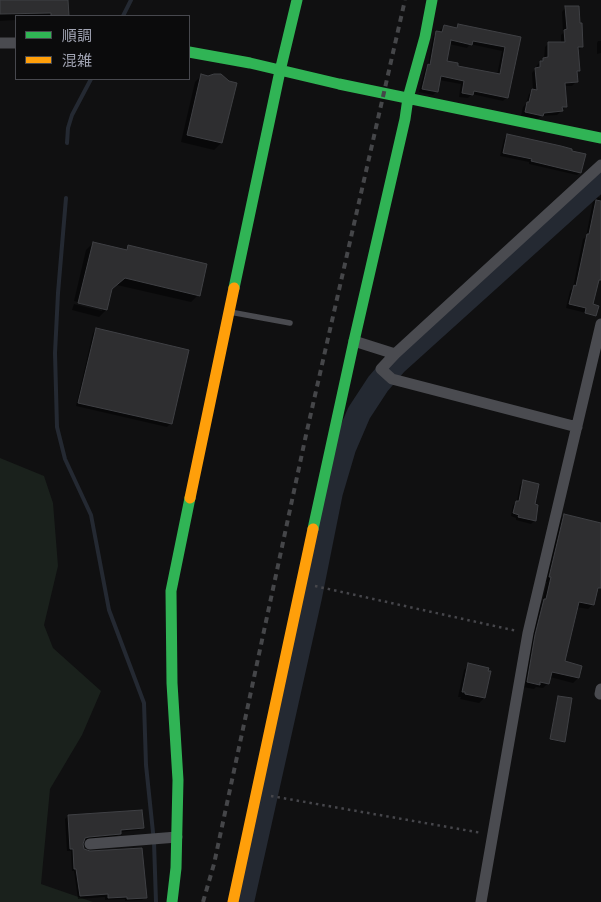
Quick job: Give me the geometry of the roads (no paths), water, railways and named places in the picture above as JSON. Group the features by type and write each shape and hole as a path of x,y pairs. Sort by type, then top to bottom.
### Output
{"street":[{"path":"172,902 176,868 178,780 172,683 171,591 228,312 297,0"},
{"path":"233,902 354,341 405,119 408,98 425,37 432,0"},
{"path":"0,43 15,43"},
{"path":"190,52 601,138"},
{"path":"577,427 388,375 381,369 601,165"},
{"path":"481,902 528,633 601,324"},
{"path":"354,341 395,354"},
{"path":"90,844 177,837"}],"lane":[{"path":"228,312 290,323"}],"waterway":[{"path":"124,15 131,0"},
{"path":"67,143 68,128 72,115 90,80"},
{"path":"242,902 310,597 331,492 344,448 359,413 378,384 396,363 601,178"},
{"path":"66,198 55,353 57,427 65,459 91,515 109,610 144,703 146,765 154,842 156,902"}],"railway":[{"path":"203,902 214,864 306,435 405,0"}]}
